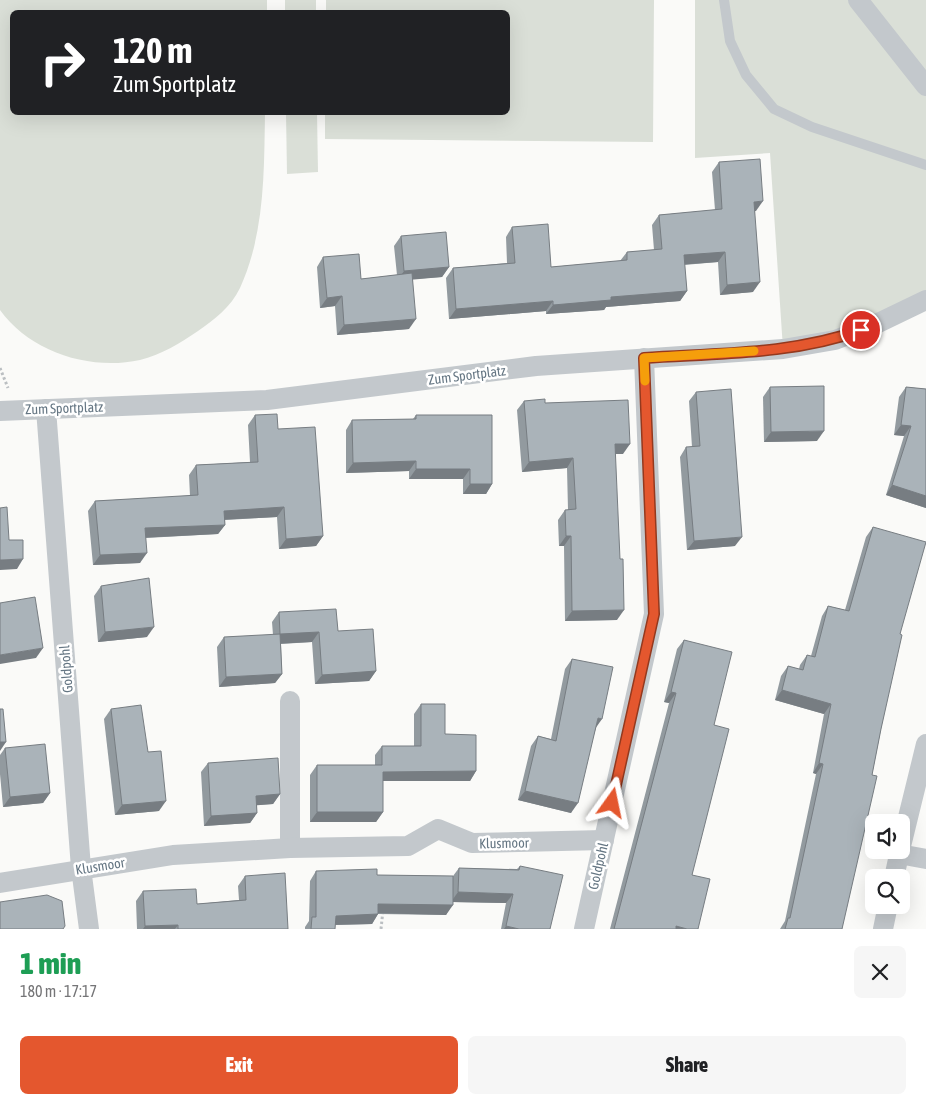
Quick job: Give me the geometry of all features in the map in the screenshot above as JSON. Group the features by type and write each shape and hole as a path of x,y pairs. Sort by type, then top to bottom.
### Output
{"street":[{"path":"858,0 926,86"},
{"name":"Zum Sportplatz","path":"0,411 267,400 536,366 783,349 835,340 874,326 926,300"},
{"name":"Goldpohl","path":"584,929 654,614 644,358"},
{"name":"Goldpohl","path":"46,409 81,868 89,929"},
{"path":"290,701 290,848"},
{"path":"909,814 926,744"},
{"name":"Klusmoor","path":"0,882 173,855 290,848 408,846 438,830 472,843 604,840"},
{"path":"910,853 926,859"},
{"path":"883,929 886,914"}],"lane":[{"path":"724,0 730,41 746,75 774,109 812,127 926,164"}],"path":[{"path":"381,929 384,902"}],"shaded area":[{"path":"0,0 267,0 267,10 10,10 10,115 265,115 263,180 259,224 254,246 248,267 236,295 216,318 163,352 148,358 121,363 101,363 62,355 28,337 13,325 0,310"},
{"path":"285,0 316,0 316,10 285,10"},
{"path":"326,0 654,0 653,142 325,139 325,115 510,115 510,10 326,10"},
{"path":"695,0 926,0 926,300 783,349 770,153 695,158"},
{"path":"286,115 317,115 318,172 287,174"}],"building":[{"path":"760,159 763,201 754,202 760,282 727,285 725,252 684,255 687,291 611,297 611,300 553,305 553,301 456,309 453,268 515,263 512,227 548,224 551,267 627,260 627,252 662,249 659,215 722,209 719,162"},
{"path":"446,232 449,267 404,271 401,236"},
{"path":"359,254 361,279 412,273 416,319 344,325 342,296 327,298 323,257"},
{"path":"824,386 824,431 771,432 770,387"},
{"path":"906,387 926,389 926,496 892,485 911,426 901,425"},
{"path":"731,389 742,537 694,541 686,447 700,446 696,392"},
{"path":"545,399 545,403 628,400 630,444 615,444 620,559 623,559 624,610 572,611 571,536 566,536 565,510 576,509 573,458 529,462 524,401"},
{"path":"277,414 278,429 315,427 323,536 286,539 284,507 224,511 225,525 145,528 147,553 100,555 95,501 198,495 196,465 258,462 255,415"},
{"path":"416,415 492,415 492,484 470,484 470,469 416,469 416,461 353,463 352,420 416,419"},
{"path":"7,507 9,540 23,540 23,559 0,560 0,508"},
{"path":"873,527 926,542 900,634 902,635 872,775 877,776 868,814 865,814 865,828 842,929 785,929 788,918 790,918 823,764 819,763 831,704 782,690 788,666 803,670 807,655 815,657 828,606 849,611"},
{"path":"149,578 154,627 105,632 101,586"},
{"path":"35,597 43,648 0,655 0,603"},
{"path":"336,609 338,631 373,629 376,671 322,675 319,632 280,634 279,612"},
{"path":"280,634 282,674 226,677 224,637"},
{"path":"684,640 732,652 714,725 729,729 692,875 710,879 698,929 676,926 676,929 614,929 676,693 671,692"},
{"path":"572,659 613,667 602,719 598,718 578,803 525,791 538,736 556,741"},
{"path":"421,704 445,704 445,734 476,735 476,771 383,772 383,812 317,812 317,765 382,765 382,746 421,746"},
{"path":"141,705 148,752 161,751 166,801 122,805 111,709"},
{"path":"0,709 3,709 6,742 0,742"},
{"path":"45,744 50,793 10,797 5,748"},
{"path":"278,758 280,794 256,796 257,813 211,816 208,763"},
{"path":"520,866 563,875 550,929 519,929 506,926 513,894 458,892 459,868 519,870"},
{"path":"377,869 377,875 453,876 453,905 378,904 378,914 336,916 335,929 311,929 312,917 316,917 316,871"},
{"path":"285,873 288,929 178,929 178,925 145,926 143,891 196,889 197,904 246,900 245,876"},
{"path":"47,895 62,901 65,926 63,929 0,929 0,902"}],"slow traffic":[{"path":"645,381 644,358 754,351"}],"route":[{"path":"612,803 654,614 644,358 783,349 835,340 861,330"}]}
